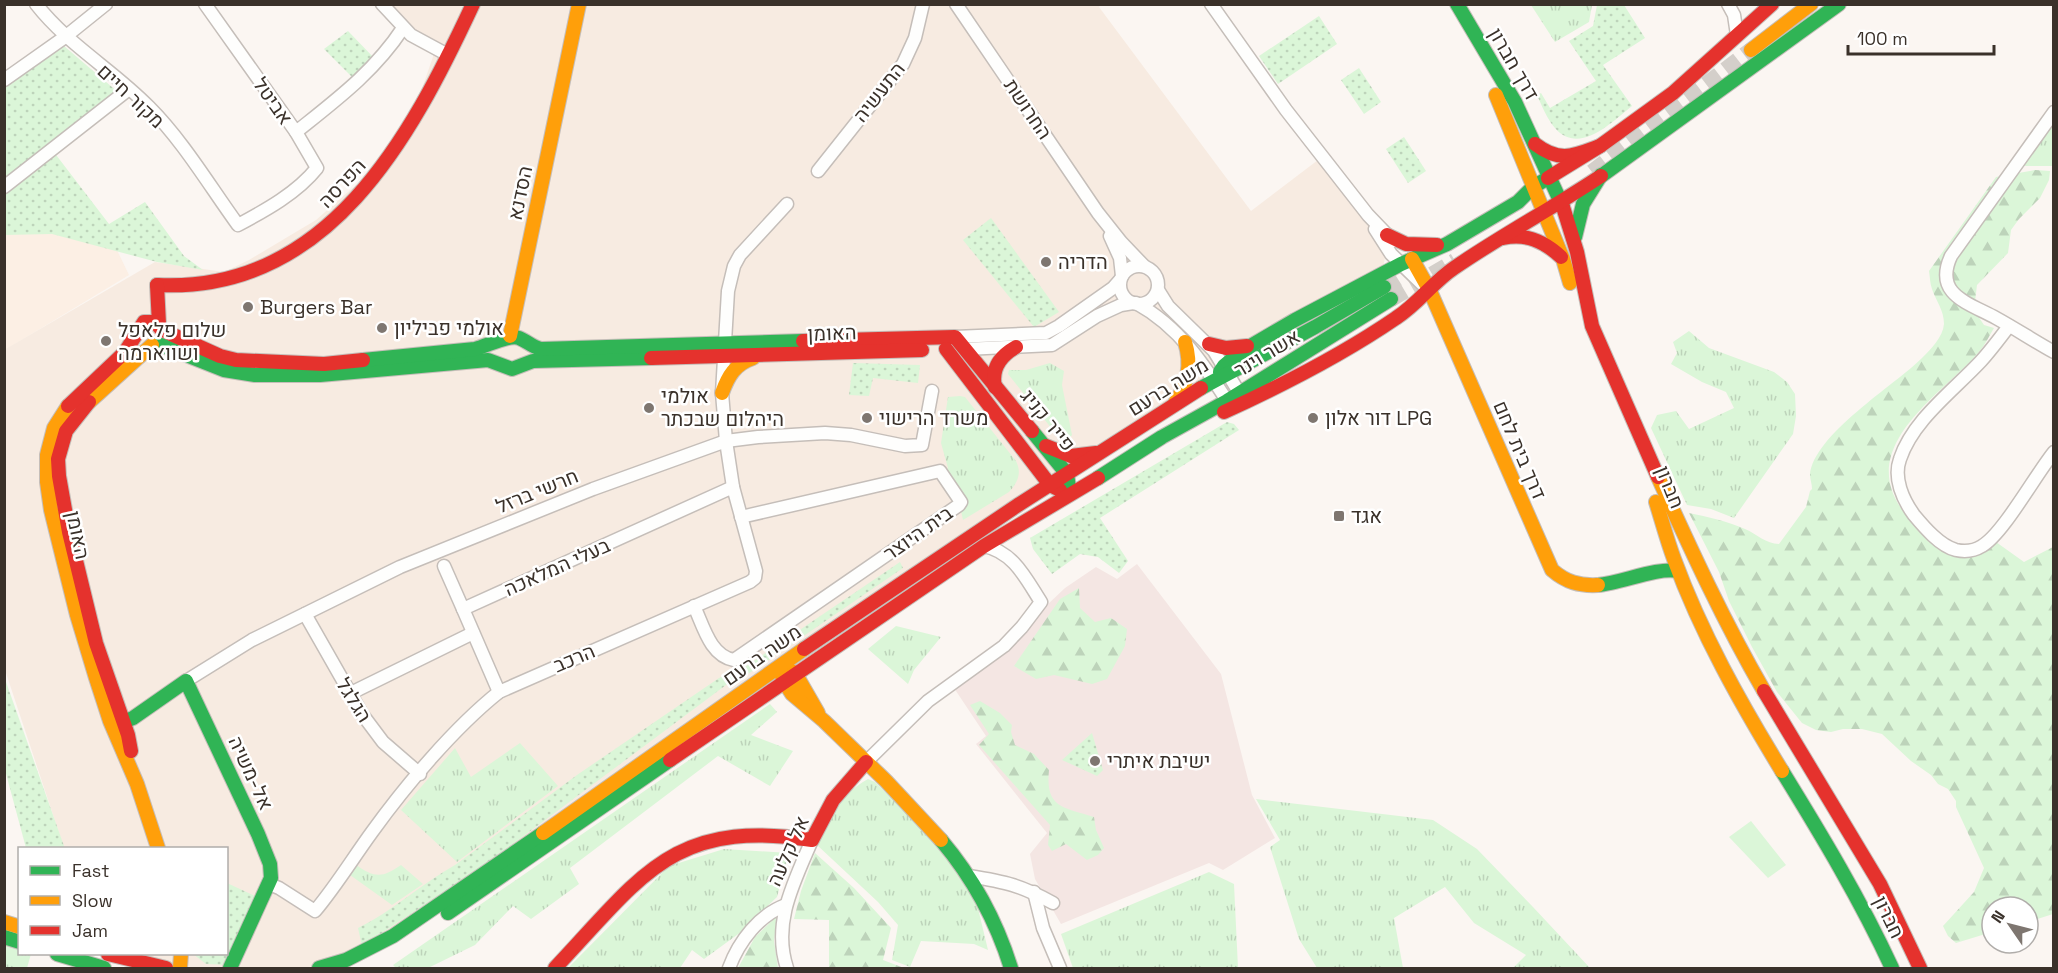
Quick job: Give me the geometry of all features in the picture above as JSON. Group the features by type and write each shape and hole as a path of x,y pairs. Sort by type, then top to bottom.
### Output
{"main road":[{"name":"הפרסה","path":"157,285 189,285 242,275 283,257 321,231 359,197 378,175 421,108 473,4"},
{"name":"הסדנא","path":"569,59 570,4"},
{"name":"הסדנא","path":"505,338 569,59 579,4"},
{"name":"חברון","path":"1444,4 1500,104 1563,259 1593,357 1657,505 1676,565 1708,638 1744,710 1842,869 1892,969"},
{"name":"דרך חברון","path":"1457,4 1506,87 1535,144"},
{"path":"1744,43 1772,4"},
{"path":"1744,43 1791,4"},
{"path":"1226,369 1254,344 1406,262 1447,244 1518,202 1533,187 1600,146 1744,43 1811,4"},
{"path":"1242,398 1283,385 1407,311 1452,269 1562,202 1839,4"},
{"name":"חברון","path":"1535,144 1562,202 1577,252 1592,326 1602,352 1701,572 1764,692 1880,884 1915,966"},
{"path":"1535,144 1546,153 1561,158 1600,146"},
{"path":"1577,252 1576,228 1579,211 1587,193 1601,175"},
{"path":"1387,235 1412,245 1447,244"},
{"path":"1503,238 1520,235 1536,239 1548,245 1563,259"},
{"name":"דרך בית לחם","path":"1406,262 1430,291 1547,561 1559,577 1578,585 1593,586 1606,584 1646,566 1676,565"},
{"path":"157,285 161,337 154,344 144,344 139,339 141,325 152,303 157,285"},
{"name":"אשר וינר","path":"1226,369 1315,327 1384,287"},
{"name":"אשר וינר","path":"1242,398 1392,299"},
{"path":"141,325 152,320 160,327 220,356 236,360 296,363 324,364 475,349 489,346 505,338"},
{"name":"האומן","path":"118,719 84,646 57,534 46,459 56,426 67,409 88,385 126,351 141,325"},
{"name":"האומן","path":"159,847 133,773 96,643 69,532 58,459 66,431 77,416 97,393 154,344 177,349 216,367 234,372 324,375 488,360 512,369 533,361 955,337"},
{"name":"פייר קניג","path":"955,337 1067,474 1070,494"},
{"path":"502,366 498,363 494,352 505,338"},
{"name":"האומן","path":"505,338 520,338 532,347 541,349 724,350 765,354 964,348"},
{"path":"522,364 528,352 524,342"},
{"path":"1172,407 1183,392 1189,373 1189,353 1185,342"},
{"path":"1209,344 1226,348 1254,344"},
{"path":"995,387 993,376 998,363 1005,354 1016,347"},
{"name":"פייר קניג","path":"946,349 1050,485 1070,494"},
{"path":"722,393 728,375 734,367 741,361 765,354"},
{"name":"משה ברעם","path":"319,969 346,960 393,936 564,819 780,665 1018,506 1214,380 1226,369"},
{"name":"משה ברעם","path":"354,969 399,945 984,546 1162,436 1242,398"},
{"path":"1040,441 1059,453 1071,456 1103,452"},
{"path":"1018,506 1026,493 1032,475 1027,455"},
{"path":"1676,565 1701,572"},
{"path":"811,699 810,681 819,658"},
{"path":"780,665 795,673 821,719"},
{"path":"780,665 783,682 794,697 866,762 941,842 969,876 996,922 1006,946 1011,969"},
{"name":"חרשי ברזל","path":"118,719 146,708 186,681"},
{"name":"אל-משיה","path":"186,681 258,834 270,864 269,884"},
{"name":"אל קלעה","path":"812,840 833,800 866,762"},
{"path":"555,969 642,876 672,853 728,836 755,835 812,840"},
{"path":"230,969 269,884"},
{"path":"61,955 104,969"},
{"path":"112,955 167,969"},
{"path":"131,960 144,955"},
{"path":"1892,969 1915,966"}],"street":[{"name":"מקור חיים","path":"36,4 65,37 150,108 238,225 267,209 307,180 317,168 296,132"},
{"path":"4,80 65,37 106,4"},
{"name":"אביטל","path":"205,4 296,132 370,71 403,28"},
{"path":"382,4 411,35 447,55"},
{"name":"התעשיה","path":"818,171 903,64 915,38 923,4"},
{"name":"החרושת","path":"956,4 1098,213 1144,266"},
{"name":"דרך בית לחם","path":"1211,4 1262,78 1406,262"},
{"path":"1728,4 1744,43"},
{"path":"4,187 129,89"},
{"path":"2054,112 1946,267 1948,282 1956,297 2054,352"},
{"path":"724,350 728,291 734,266 751,241 787,204"},
{"name":"החרושת","path":"1098,213 1116,250 1121,278"},
{"name":"דרך בית לחם","path":"1368,214 1384,245 1406,262"},
{"path":"1229,404 1185,342 1155,315 1124,296 1120,286 1121,278 1131,267 1150,268 1156,276 1158,290 1168,306 1209,344 1242,398"},
{"name":"האומן","path":"955,337 1046,333 1113,288 1121,278"},
{"path":"1134,303 1147,302 1158,290"},
{"name":"האומן","path":"964,348 1052,345 1097,316 1134,303"},
{"path":"2009,326 1982,360 1927,417 1909,441 1899,461 1898,476 1901,493 1922,524 1940,541 1956,550 1972,551 1984,545 2002,524 2054,452"},
{"name":"הרכב","path":"269,884 315,911 331,892 373,831 420,774 469,718 499,692 755,578 756,571 733,487 726,441 722,393 724,350"},
{"name":"חרשי ברזל","path":"186,681 252,640 400,567 593,489 726,441 825,433 851,435 905,446 922,445 932,391"},
{"name":"בית היוצר","path":"694,606 713,646 719,654 734,660 961,502 940,471 741,517"},
{"name":"בעלי המלאכה","path":"464,609 733,487"},
{"path":"866,762 928,701 1004,646 1041,602 1008,556 996,549 984,546"},
{"path":"444,566 499,692"},
{"name":"הגלגל","path":"305,614 349,694 383,742 420,774"},
{"path":"349,694 473,633"},
{"name":"אל קלעה","path":"787,969 781,941 782,920 790,891 812,840"},
{"path":"969,876 1007,882 1034,892 1053,903"},
{"path":"1034,892 1043,928 1060,969"},
{"path":"729,969 742,941 761,919 786,904"}],"shaded area":[{"path":"383,5 1101,5 1099,7 1251,211 1318,160 1388,243 1381,277 1287,335 380,941 342,957 306,968 188,968 141,955 228,955 228,847 64,847 5,670 4,350 155,262 224,272 249,260 316,220 373,170 417,103 436,48"},
{"path":"5,233 52,233 116,248 129,275 5,350"},
{"path":"1137,564 1221,674 1252,795 1275,838 1223,870 1209,863 1061,924 1035,879 1030,854 1047,833 976,744 986,736 954,688 1027,630 1046,606 1065,588 1096,567 1117,579"}],"green space":[{"path":"1531,5 1592,5 1589,22 1555,42"},
{"path":"1597,5 1624,5 1645,38 1603,65 1632,106 1595,134 1574,139 1564,136 1555,128 1537,95 1541,93 1550,108 1596,81 1569,41 1593,26"},
{"path":"1319,16 1337,44 1278,84 1259,56"},
{"path":"348,31 376,60 354,79 324,49"},
{"path":"64,46 119,93 50,147 109,224 145,202 184,256 203,270 157,262 52,234 5,235 4,87"},
{"path":"1359,68 1381,102 1364,114 1341,80"},
{"path":"2053,123 2054,181 2053,183 2053,166 2021,166"},
{"path":"1404,137 1426,171 1408,183 1386,149"},
{"path":"2035,170 2050,171 2049,180 2040,198 2011,230 2008,253 1977,285 1974,310 1984,325 1994,328 1979,352 1910,421 1897,441 1890,462 1890,485 1901,508 1914,525 1934,544 1958,555 1970,557 1996,542 2024,562 2053,547 2053,914 2040,918 2040,895 1980,895 1980,936 1956,943 1948,936 1943,926 1974,892 1984,868 1956,807 1956,801 1948,789 1938,784 1931,775 1911,761 1882,734 1862,729 1843,729 1831,732 1816,730 1802,723 1777,692 1752,647 1729,601 1719,572 1689,513 1731,524 1766,541 1779,544 1806,507 1812,489 1810,475 1815,460 1825,444 1857,412 1922,358 1939,338 1944,319 1931,287 1929,271 1996,177"},
{"path":"991,218 1059,312 1034,327 963,240"},
{"path":"1689,331 1709,348 1774,372 1787,382 1795,394 1796,416 1793,434 1734,518 1711,509 1687,505 1651,428 1657,415 1676,411 1689,429 1734,408 1726,392 1702,382 1671,364 1677,353 1673,342"},
{"path":"853,363 920,365 918,383 873,378 869,396 849,395"},
{"path":"1050,363 1064,371 1062,385 1072,435 1064,444 1008,374 1009,370 1026,370"},
{"path":"948,397 965,397 1016,461 1019,470 1017,481 1009,492 963,520 961,511 966,505 944,471 948,468 941,443"},
{"path":"1227,422 1234,424 1239,430 1100,518 1128,561 1119,573 1098,557 1080,554 1052,574 1033,549 1030,538"},
{"path":"900,562 903,568 751,672 726,685 485,865 362,946 358,928 383,914 455,865 577,775 719,678 745,667"},
{"path":"1079,588 1080,608 1095,622 1111,618 1127,629 1125,646 1107,679 1092,684 1054,675 1036,679 1014,666 1060,599"},
{"path":"896,626 941,637 914,670 908,684 868,649"},
{"path":"5,679 64,847 26,847 5,770"},
{"path":"980,701 1000,713 1012,725 1011,732 1015,745 1034,754 1049,770 1050,792 1054,799 1066,808 1094,817 1096,830 1104,848 1098,855 1087,860 1066,844 1052,851 1048,845 1050,825 979,745 989,734 970,705"},
{"path":"770,704 777,712 751,735 793,751 770,786 718,756 570,868 579,884 531,919 513,906 475,945 428,968 396,968 393,965"},
{"path":"1092,733 1103,770 1097,776 1062,760"},
{"path":"520,743 558,786 457,862 401,810 455,748 471,777"},
{"path":"868,779 875,782 910,816 951,861 976,900 988,950 974,944 921,941 910,967 892,960 898,925 878,902 817,845 836,807 849,793"},
{"path":"1256,799 1433,820 1477,849 1590,968 1513,968 1526,955 1474,923 1445,887 1394,918 1403,968 1317,968 1299,939 1270,847 1280,840"},
{"path":"1751,821 1786,865 1768,878 1729,837"},
{"path":"724,849 789,853 777,897 741,932 704,959 692,950 680,968 568,968 669,866"},
{"path":"815,853 854,888 891,928 883,960 904,968 829,968 829,920 794,919 801,891"},
{"path":"356,865 378,875 401,865 423,884 392,905 350,875"},
{"path":"1209,872 1234,884 1238,968 1073,968 1061,934"},
{"path":"228,883 255,896 228,965 206,964 194,955 228,955"},
{"path":"777,916 774,941 778,968 738,968 755,937"},
{"path":"4,943 18,948 18,955 31,955 27,968 5,968"}],"tunnel":[{"path":"1592,172 1751,50"},
{"path":"1391,299 1455,261"},
{"path":"1384,287 1421,264"}],"traffic: fast":[{"path":"1457,4 1515,102 1563,207"},
{"path":"1601,176 1839,4"},
{"path":"1575,237 1583,204 1601,175"},
{"path":"1220,372 1242,351 1401,264 1447,244 1518,202 1533,187 1548,178"},
{"path":"1201,388 1384,287"},
{"path":"1098,478 1391,299"},
{"path":"363,360 475,349 515,337 541,349 803,341"},
{"path":"156,343 224,370 255,375 320,375 488,360 512,369 533,361 651,358"},
{"path":"1032,431 1067,474 1070,494"},
{"path":"1598,585 1660,571 1678,571"},
{"path":"114,722 123,722 133,718 186,681 270,864 271,878 230,968"},
{"path":"448,913 670,760"},
{"path":"1782,771 1854,892 1892,968"},
{"path":"319,968 346,960 393,936 543,833"},
{"path":"941,840 964,870 983,901 1011,968"},
{"path":"4,937 18,941"},
{"path":"60,955 104,968"}],"traffic: slow":[{"path":"510,336 579,4"},
{"path":"1751,50 1811,4"},
{"path":"1496,95 1563,259 1570,283"},
{"path":"1412,259 1430,291 1552,570 1562,578 1573,582 1598,585"},
{"path":"1175,403 1188,374 1185,342"},
{"path":"89,402 152,345"},
{"path":"722,393 733,371 753,358"},
{"path":"68,406 54,428 47,455 47,482 51,510 77,615 96,678 110,721 137,784 158,847"},
{"path":"1658,477 1695,559 1764,691"},
{"path":"1656,502 1674,559 1696,614 1737,694 1782,771"},
{"path":"543,833 804,649"},
{"path":"787,669 795,673 818,713"},
{"path":"781,671 783,680 792,694 824,721 886,781 941,840"},
{"path":"4,922 18,926"},
{"path":"180,968 181,955"}],"traffic: jam":[{"path":"157,285 217,281 270,264 316,235 356,198 391,154 422,105 473,4"},
{"path":"1548,178 1600,146 1673,93 1772,4"},
{"path":"1535,144 1559,156 1574,155 1600,146"},
{"path":"1224,412 1312,369 1376,332 1404,312 1454,268 1601,176"},
{"path":"1563,207 1577,252 1592,326 1658,477"},
{"path":"1387,235 1406,244 1437,245"},
{"path":"1503,238 1519,237 1534,240 1561,257"},
{"path":"157,285 159,324"},
{"path":"68,406 125,352 144,322 155,322 161,329 171,334 220,356 236,360 324,364 363,360"},
{"path":"803,341 955,337 1032,431"},
{"path":"1209,344 1226,348 1247,346"},
{"path":"995,387 994,374 998,364 1016,347"},
{"path":"946,349 1050,485 1060,490"},
{"path":"651,358 922,350"},
{"path":"804,649 1018,505 1201,388"},
{"path":"89,402 66,431 58,459 59,476 69,532 96,643 128,735 131,751"},
{"path":"1046,446 1071,456 1096,453"},
{"path":"670,760 984,546 1098,478"},
{"path":"1764,691 1880,884 1920,968"},
{"path":"555,968 637,882 664,862 692,847 725,838 765,835 812,840 833,800 866,762"},
{"path":"112,955 166,968"}],"place":[{"name":"הדריה","path":"1046,262"},
{"name":"Burgers Bar","path":"248,307"},
{"name":"אולמי פביליון","path":"382,328"},
{"name":"שלום פלאפל ושווארמה","path":"106,341"},
{"name":"אולמי היהלום שבכתר","path":"649,408"},
{"name":"משרד הרישוי","path":"867,418"},
{"name":"דור אלון LPG","path":"1313,418"},
{"name":"אגד","path":"1339,516"},
{"name":"ישיבת איתרי","path":"1095,761"}]}
